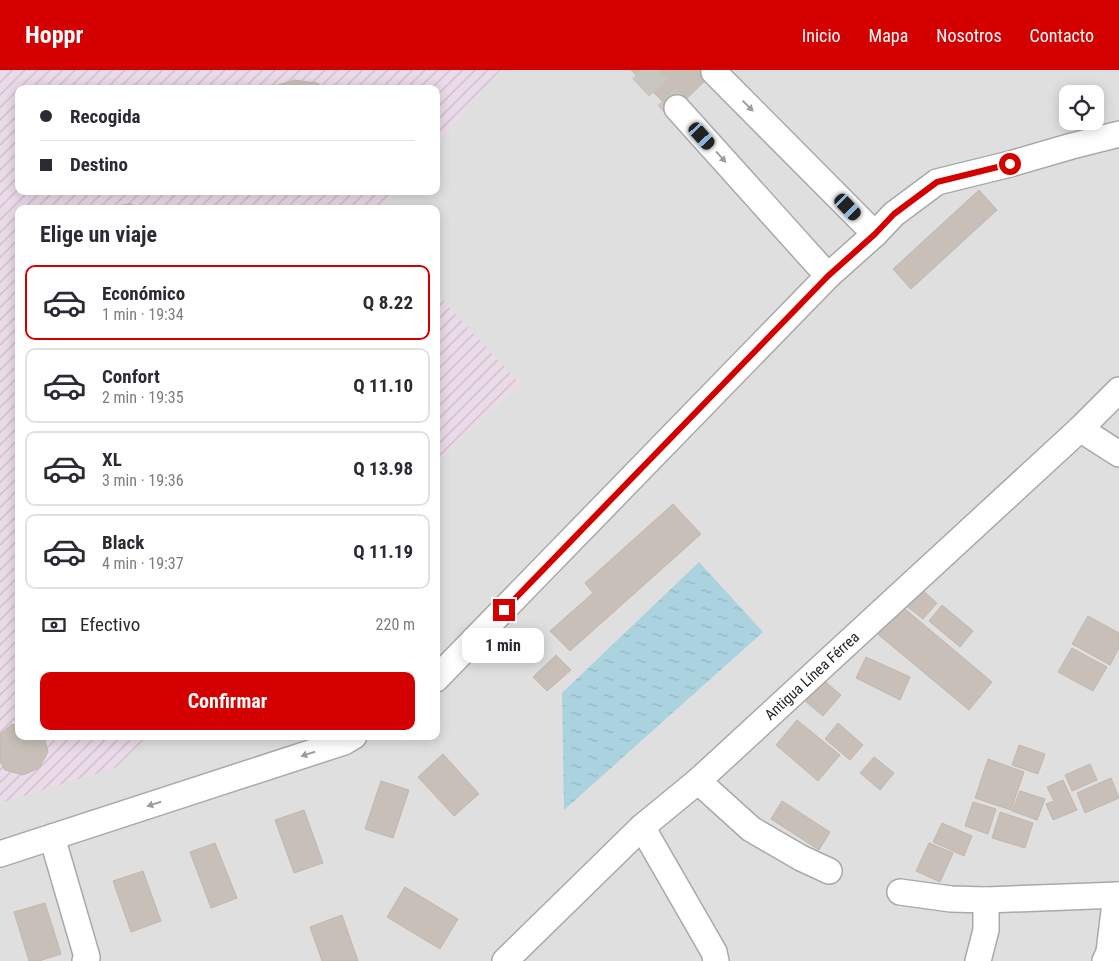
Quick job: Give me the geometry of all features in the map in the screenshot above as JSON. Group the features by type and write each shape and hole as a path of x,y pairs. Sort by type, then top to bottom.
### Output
{"street":[{"path":"714,72 875,234"},
{"path":"677,108 828,276"},
{"path":"440,675 828,276 875,234 894,214 937,182 1119,134"},
{"name":"Antigua Línea Férrea","path":"505,961 642,827 698,782 1080,429 1119,390"},
{"path":"1080,429 1119,454"},
{"path":"0,854 347,740"},
{"path":"698,782 751,829 829,872"},
{"path":"642,827 714,952 716,961"},
{"path":"52,837 87,957 85,961"},
{"path":"900,892 986,900 1118,895 1111,956"},
{"path":"978,961 986,930 986,900"}],"shaded area":[{"path":"0,70 1119,70 1119,961 0,961"},
{"path":"0,70 500,70 440,140 440,85 15,85 15,195 394,195 385,205 15,205 15,740 145,740 115,768 0,803"},
{"path":"440,297 520,384 440,459"}],"water":[{"path":"699,562 763,632 564,810 562,693"}],"building":[{"path":"631,70 716,70 673,112"},
{"path":"294,80 320,85 278,85"},
{"path":"979,190 997,210 911,289 893,269"},
{"path":"673,504 701,534 570,651 550,631 593,593 585,583"},
{"path":"919,587 937,603 923,619 904,604"},
{"path":"898,603 992,682 969,710 874,631"},
{"path":"942,605 973,631 960,647 929,621"},
{"path":"1088,616 1119,633 1119,648 1110,665 1072,644"},
{"path":"1072,648 1107,667 1093,691 1058,672"},
{"path":"556,655 571,670 547,691 533,677"},
{"path":"866,657 910,677 900,700 856,678"},
{"path":"822,679 841,695 823,716 804,700"},
{"path":"797,720 840,755 818,781 776,745"},
{"path":"838,723 863,745 850,760 825,739"},
{"path":"15,724 15,740 45,740 48,752 39,768 23,775 5,770 0,762 0,734 11,725"},
{"path":"1019,745 1045,754 1038,774 1012,765"},
{"path":"443,754 479,794 454,816 418,777"},
{"path":"874,757 894,773 880,790 860,773"},
{"path":"988,759 1024,772 1011,810 975,798"},
{"path":"1090,764 1097,780 1072,791 1065,775"},
{"path":"1111,778 1119,798 1085,813 1077,793"},
{"path":"1063,780 1077,810 1053,820 1046,804 1054,801 1047,787"},
{"path":"381,781 409,790 393,838 365,829"},
{"path":"1020,791 1045,799 1037,820 1012,811"},
{"path":"782,801 830,832 819,850 771,819"},
{"path":"973,802 996,809 988,834 965,826"},
{"path":"304,810 323,863 294,873 275,820"},
{"path":"1000,812 1033,823 1025,848 992,838"},
{"path":"942,823 972,836 964,856 933,842"},
{"path":"215,843 237,898 211,908 190,852"},
{"path":"929,843 953,853 940,882 916,871"},
{"path":"143,871 161,921 131,932 113,881"},
{"path":"405,887 458,919 440,949 387,917"},
{"path":"45,903 61,954 39,961 29,961 14,912"},
{"path":"342,915 358,961 322,961 310,927"}],"tunnel":[{"path":"641,70 677,108"}],"route":[{"path":"504,610 828,276 875,234 894,214 937,182 1010,164"}]}
